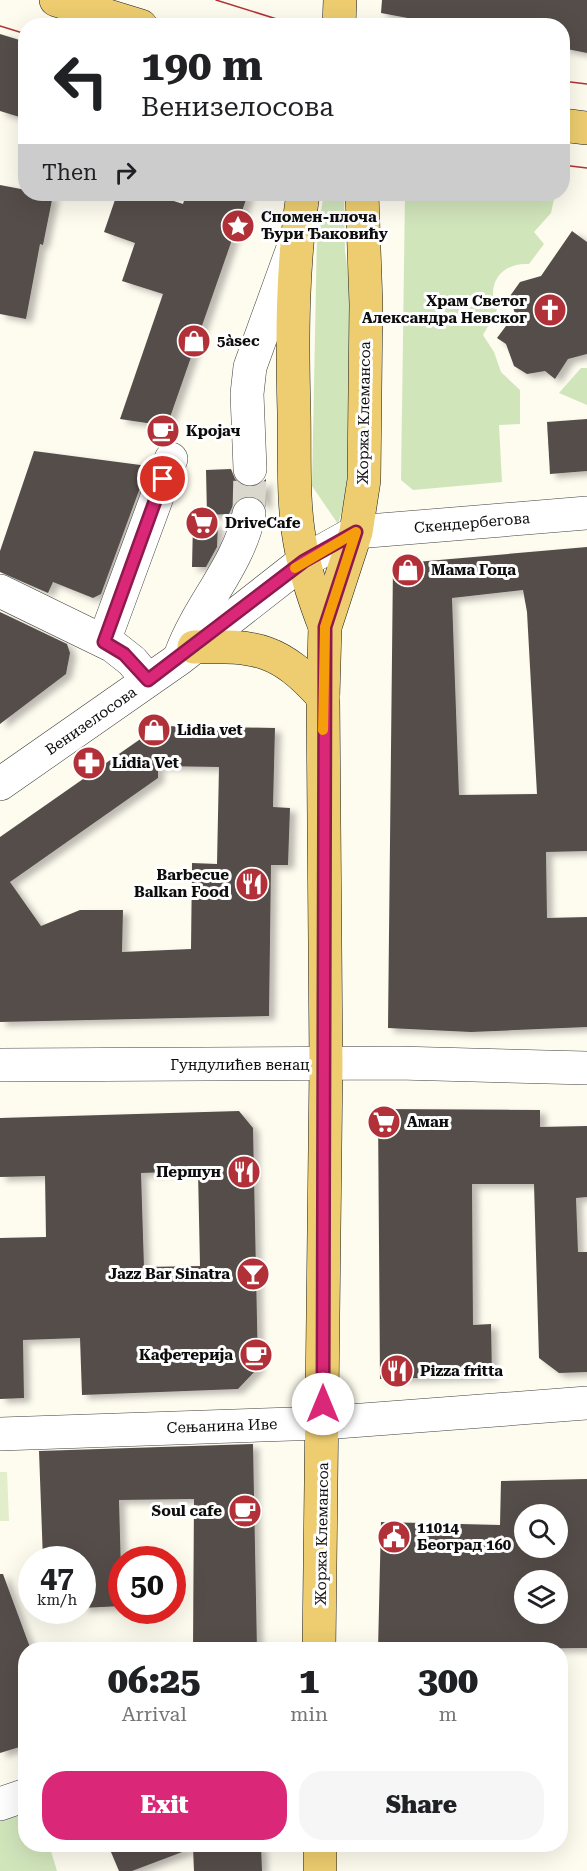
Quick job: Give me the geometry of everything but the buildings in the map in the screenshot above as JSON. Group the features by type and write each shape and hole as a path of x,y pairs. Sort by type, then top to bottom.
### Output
{"main road":[{"path":"56,0 115,18"},
{"path":"339,18 340,0"},
{"path":"570,126 587,128"},
{"name":"Жоржа Клемансоа","path":"302,201 297,237 292,345 296,482 304,561 325,627"},
{"name":"Жоржа Клемансоа","path":"320,1642 326,1065 323,697 325,627 356,532 364,480 366,304 362,201"},
{"path":"187,653 235,645 274,656 290,664 323,697"},
{"path":"320,1852 320,1871"}],"street":[{"path":"250,469 247,394 250,367 297,237"},
{"path":"104,642 171,459"},
{"name":"Скендербегова","path":"356,532 587,513"},
{"path":"187,653 201,612 245,536 249,514"},
{"name":"Венизелосова","path":"0,784 187,653 304,561 356,532"},
{"path":"0,591 124,654 148,680"},
{"name":"Гундулићев венац","path":"0,1065 398,1064 587,1068"},
{"name":"Сењанина Иве","path":"0,1434 323,1423 587,1402"},
{"path":"0,1804 18,1798"}],"green space":[{"path":"323,201 344,201 345,251 350,289 348,491 338,524 312,486 317,233"},
{"path":"405,201 554,201 551,213 534,232 544,244 529,264 519,264 503,271 494,284 494,301 497,310 483,335 494,352 501,372 520,390 520,424 499,425 502,482 413,490 401,480"},
{"path":"581,368 587,368 587,405 559,393"},
{"path":"0,1472 7,1472 9,1521 0,1521"},
{"path":"18,1814 18,1852 51,1852 57,1871 0,1871 0,1820"}],"tunnel":[{"path":"249,514 250,469"}],"tram line":[{"path":"216,0 273,18"},
{"path":"0,26 18,32"},
{"path":"570,82 587,84"},
{"path":"570,166 587,168"}],"slow traffic":[{"path":"295,568 356,532 325,627 323,730"}],"place":[{"name":"Спомен-плоча Ђури Ђаковићу","path":"238,226"},
{"name":"Храм Светог Александра Невског","path":"550,310"},
{"name":"5àsec","path":"194,341"},
{"name":"Кројач","path":"163,431"},
{"name":"DriveCafe","path":"202,523"},
{"name":"Мама Гоца","path":"408,570"},
{"name":"Lidia vet","path":"154,730"},
{"name":"Lidia Vet","path":"89,763"},
{"name":"Barbecue Balkan Food","path":"252,884"},
{"name":"Аман","path":"384,1122"},
{"name":"Першун","path":"244,1172"},
{"name":"Jazz Bar Sinatra","path":"253,1274"},
{"name":"Кафетерија","path":"256,1355"},
{"name":"Pizza fritta","path":"397,1371"},
{"name":"Soul cafe","path":"245,1511"},
{"name":"11014 Београд 160","path":"394,1537"}],"route":[{"path":"163,479 104,642 124,654 148,680 304,561 356,532 325,627 323,697 326,1065 322,1302 323,1404"}]}
